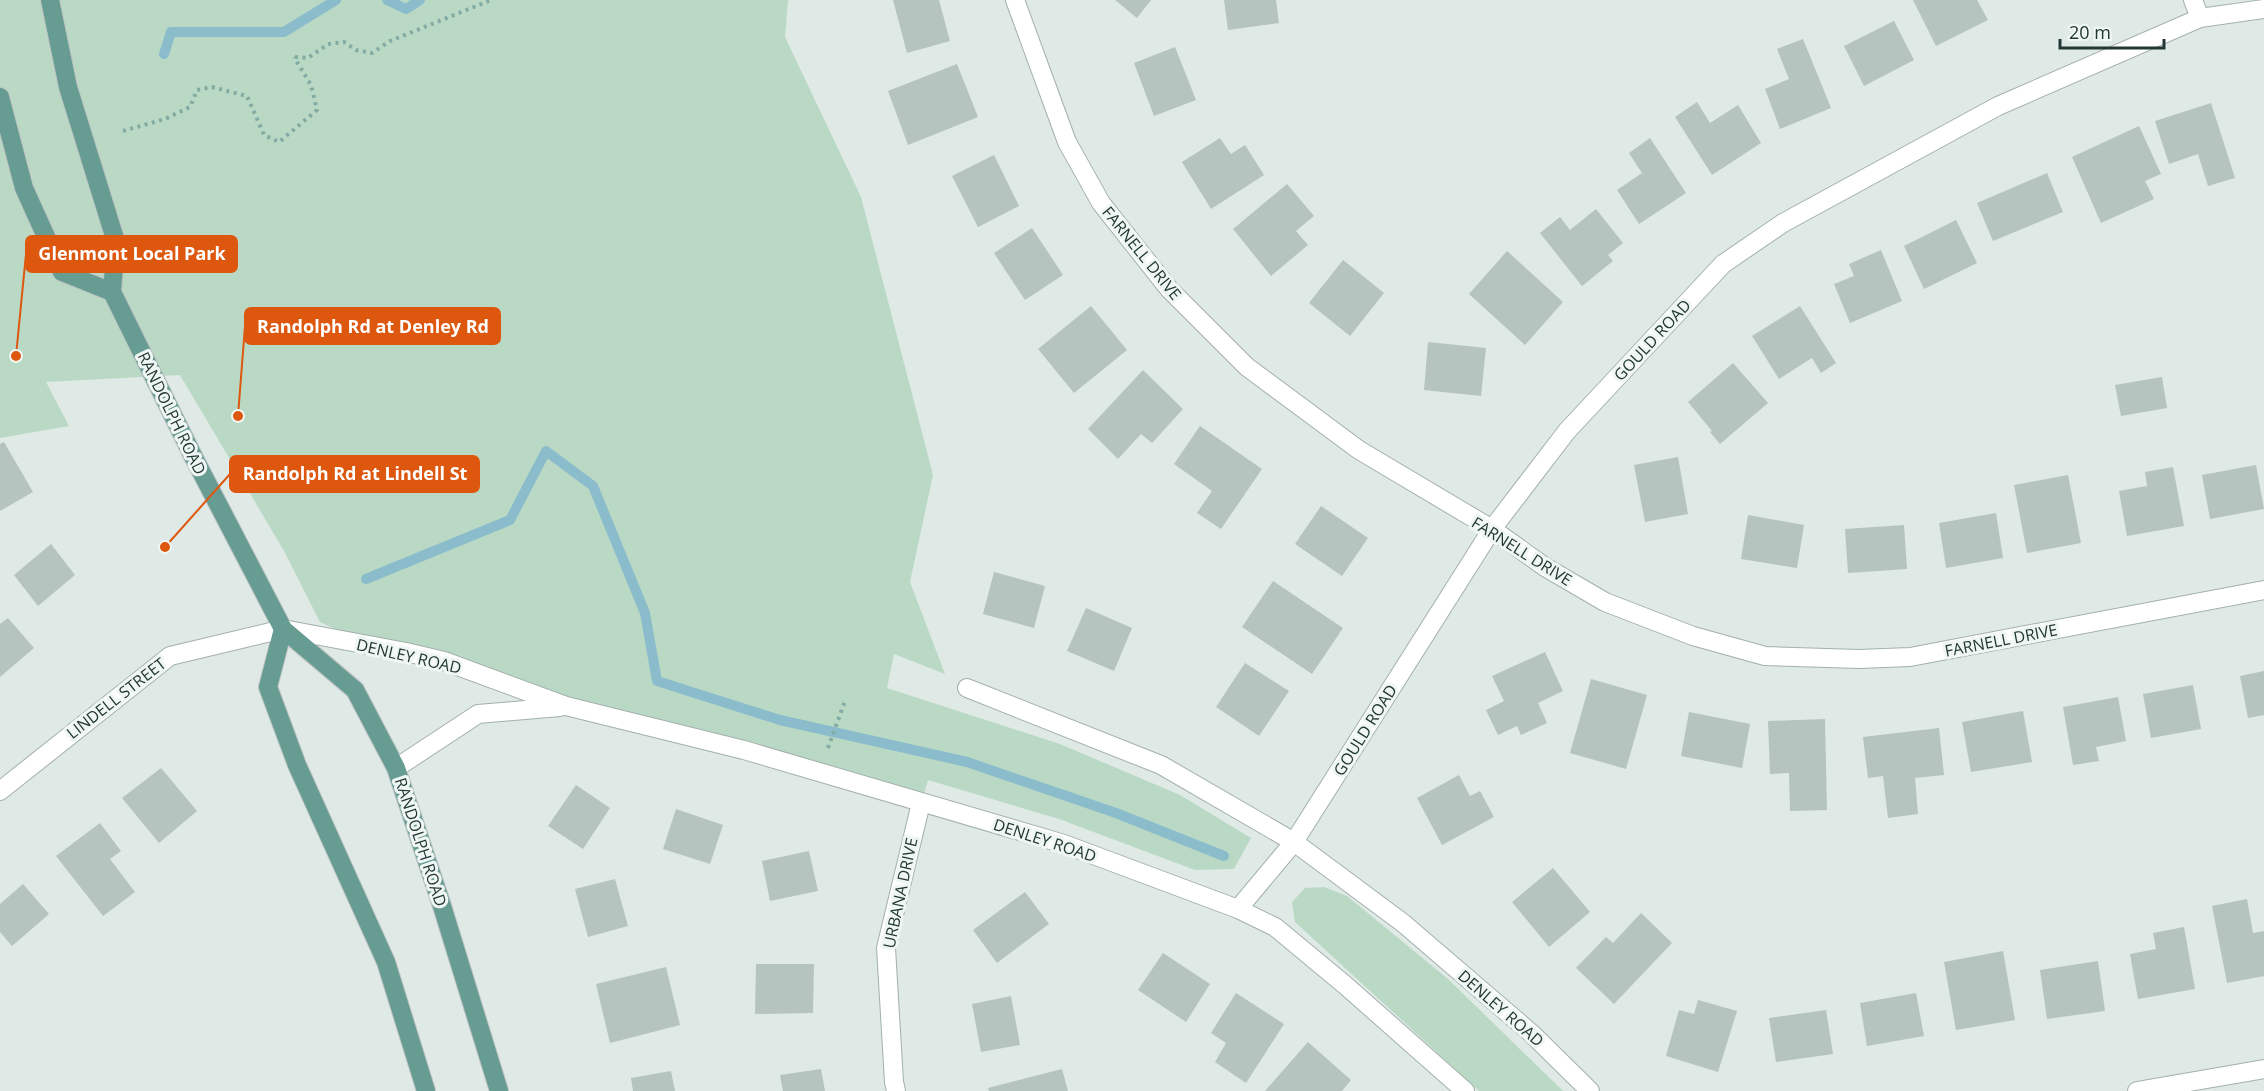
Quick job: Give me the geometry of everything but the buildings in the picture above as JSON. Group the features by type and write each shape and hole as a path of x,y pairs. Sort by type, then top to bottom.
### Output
{"main road":[{"path":"0,97 24,188 62,272 112,292 116,242 68,87 50,0"},
{"name":"RANDOLPH ROAD","path":"112,292 193,456 283,629 356,690 396,768 442,906 498,1091"},
{"path":"283,629 268,687 297,765 386,962 426,1091"}],"street":[{"name":"FARNELL DRIVE","path":"1015,0 1067,142 1101,202 1169,289 1247,367 1349,443 1492,529 1545,567 1605,602 1693,636 1765,656 1859,659 1910,657 2264,590"},
{"path":"2193,0 2200,18"},
{"name":"GOULD ROAD","path":"1238,909 1294,842 1492,529 1567,431 1723,264 1783,223 1998,105 2200,18 2264,9"},
{"name":"DENLEY ROAD","path":"283,629 444,660 566,706 744,750 1064,844 1238,909 1275,927 1345,985 1465,1091"},
{"name":"LINDELL STREET","path":"0,791 170,656 283,629"},
{"name":"DENLEY ROAD","path":"967,688 1161,765 1294,842 1403,923 1531,1033 1590,1091"},
{"name":"DENLEY ROAD","path":"396,768 478,714 566,706"},
{"name":"URBANA DRIVE","path":"896,1091 886,948 921,803"},
{"path":"2137,1091 2264,1069"}],"path":[{"path":"123,130 165,119 190,107 197,90 212,87 247,96 264,135 279,142 317,110 312,85 294,57 308,58 328,44 344,42 356,50 372,53 390,41 491,0"},
{"path":"827,753 845,701"}],"green space":[{"path":"0,0 788,0 785,37 861,197 933,475 910,582 945,674 894,654 887,688 1060,744 1180,795 1251,838 1234,869 1195,870 1059,819 928,780 921,803 369,645 320,622 284,551 180,375 46,382 69,426 0,438"},
{"path":"1324,887 1347,896 1448,979 1563,1091 1479,1091 1295,922 1292,902 1305,888"}],"waterway":[{"path":"164,54 171,32 284,32 336,0"},
{"path":"387,0 406,9 420,0"},
{"path":"366,579 510,520 546,451 593,486 645,613 657,681 780,720 967,762 1116,813 1224,856"}],"place":[{"name":"Glenmont Local Park","path":"16,356"},
{"name":"Randolph Rd at Denley Rd","path":"238,416"},
{"name":"Randolph Rd at Lindell St","path":"165,547"}]}
